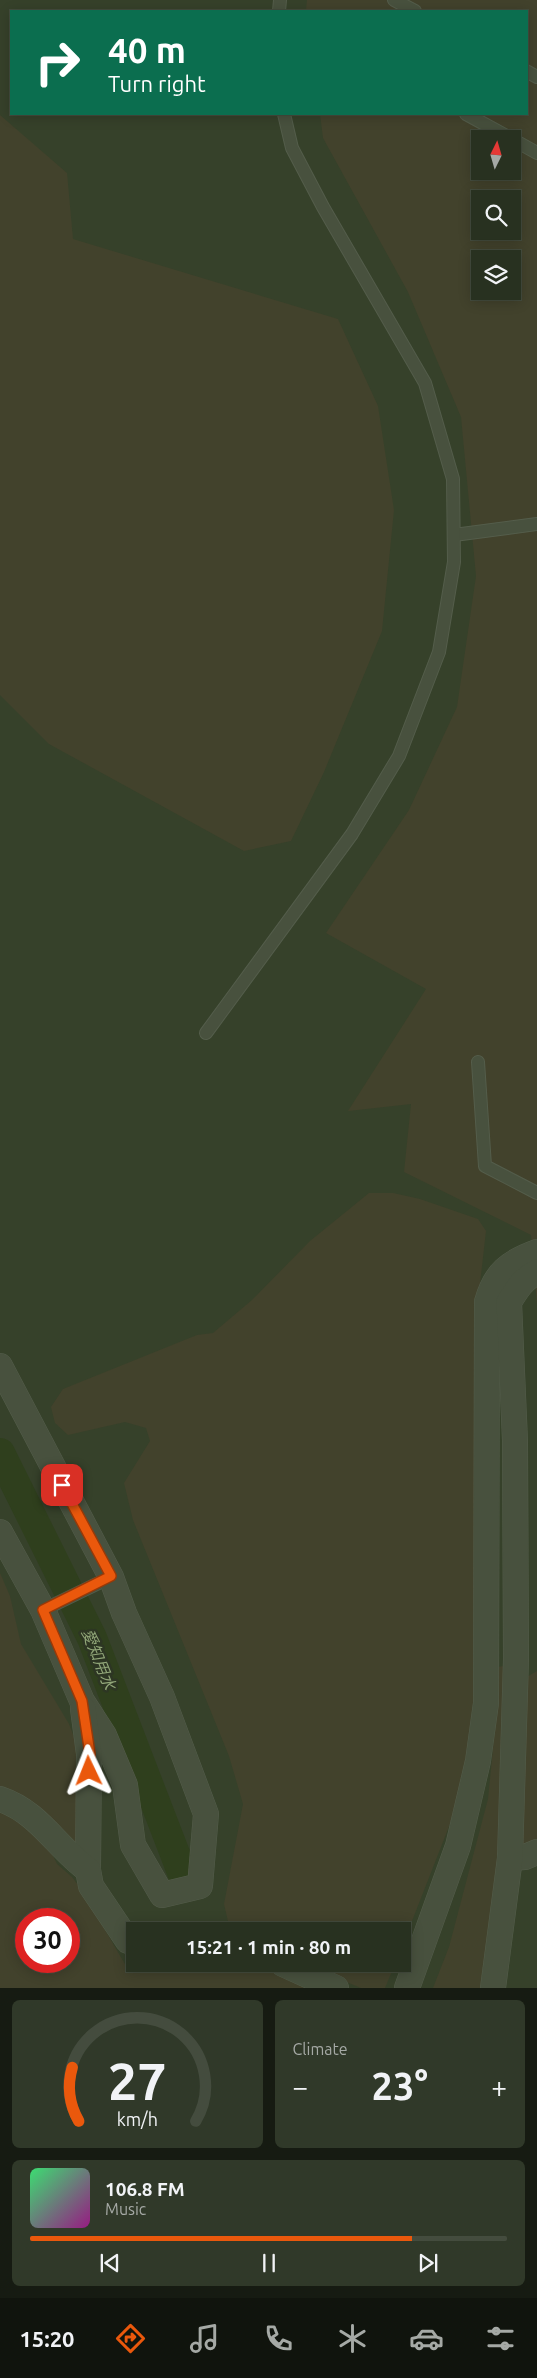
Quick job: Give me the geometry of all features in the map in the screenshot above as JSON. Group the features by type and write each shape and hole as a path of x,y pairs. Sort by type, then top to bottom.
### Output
{"street":[{"path":"407,1988 458,1846 478,1761 486,1704 487,1302 492,1285 508,1265 537,1252"},
{"path":"493,1988 510,1858 527,1658 509,1302 520,1285 537,1272"},
{"path":"0,1366 111,1576 124,1613 162,1697 206,1814 200,1886 162,1895 133,1844 125,1785 104,1735 82,1701 46,1609 0,1532"},
{"path":"82,1701 90,1754 88,1870 91,1886 126,1938"},
{"path":"0,1799 12,1803 32,1816 51,1832 73,1859 88,1870"},
{"path":"510,1858 525,1857 537,1852"},
{"path":"301,1972 336,1988"}],"lane":[{"path":"394,0 413,10"},
{"path":"206,1033 346,842 399,756 438,652 454,562 452,479 425,383 323,207 292,148 284,115"},
{"path":"468,115 495,130"},
{"path":"521,144 537,153"},
{"path":"454,535 537,524"},
{"path":"478,1062 485,1166 537,1192"},
{"path":"46,1609 111,1576"}],"green space":[{"path":"307,0 537,0 537,1305 531,1235 404,1172 411,1104 348,1111 426,989 326,933 409,810 457,707 476,576 461,417 408,292 323,138 320,115 528,115 528,10 306,10"},
{"path":"0,115 67,173 73,239 338,319 378,406 394,510 382,631 324,772 291,841 244,851 49,744 0,695"},
{"path":"369,1193 393,1193 420,1199 478,1219 486,1231 475,1328 474,1707 467,1765 457,1806 411,1924 411,1922 228,1922 224,1904 243,1804 229,1756 133,1520 124,1483 150,1441 146,1428 125,1422 68,1435 55,1423 51,1407 63,1389 197,1335 213,1333 252,1300 310,1241"},
{"path":"0,1573 10,1596 21,1644 69,1724 76,1742 79,1853 0,1790"},
{"path":"509,1665 513,1673 489,1988 433,1988 449,1947 488,1799 495,1728 498,1667"},
{"path":"537,1671 537,1845 523,1846 516,1836 525,1678"},
{"path":"0,1806 45,1839 57,1864 72,1877 81,1889 126,1966 126,1972 272,1972 307,1988 0,1988"},
{"path":"322,1972 392,1972 385,1988 361,1988"}],"waterway":[{"name":"愛知用水","path":"0,1453 92,1638 182,1872"}],"route":[{"path":"62,1485 111,1576 43,1610 82,1701 90,1754 89,1771"}]}
